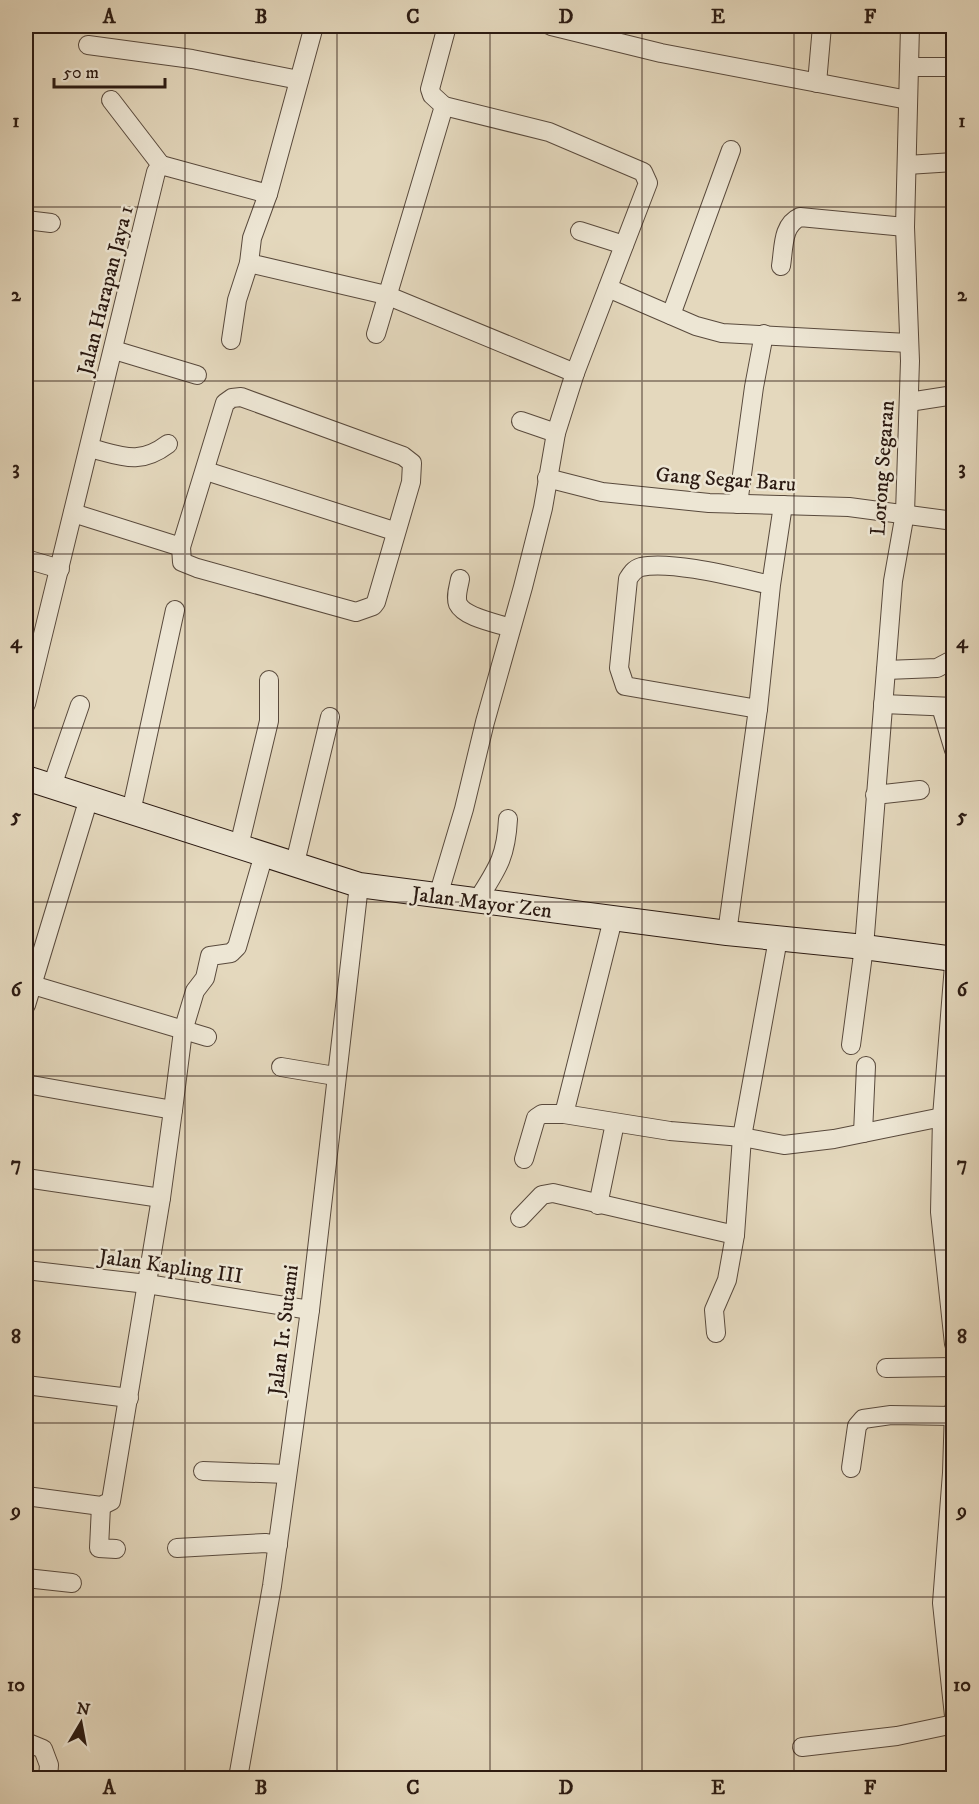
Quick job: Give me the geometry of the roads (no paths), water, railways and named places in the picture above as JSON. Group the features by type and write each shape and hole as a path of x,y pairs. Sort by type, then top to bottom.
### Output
{"street":[{"path":"231,340 237,300 249,263 252,238 268,194 314,26"},
{"path":"438,897 464,809 543,508 556,433 575,373 648,183 643,172 549,132 444,106 430,89 447,26"},
{"path":"552,26 593,31 661,53 908,100"},
{"path":"817,83 822,26"},
{"name":"Lorong Segaran","path":"851,1045 864,947 893,581 905,513 909,402 905,227 910,26"},
{"path":"88,45 192,59 299,80"},
{"path":"909,67 954,67"},
{"path":"111,100 161,165 268,194"},
{"path":"376,334 444,106"},
{"path":"671,315 730,150"},
{"path":"907,165 954,162"},
{"name":"Jalan Harapan Jaya 1","path":"26,704 156,172 161,165"},
{"path":"781,266 787,227 800,217 905,227"},
{"path":"26,220 51,223"},
{"path":"580,231 624,245"},
{"path":"249,263 386,296 575,373"},
{"path":"608,288 671,315 722,333 908,343"},
{"path":"738,504 753,387 764,334"},
{"path":"114,350 197,375"},
{"path":"909,402 954,395"},
{"path":"241,397 403,456 411,463 411,482 394,531 376,602 373,606 356,612 182,562 181,547 206,471 225,403 232,398 241,397"},
{"path":"521,421 556,433"},
{"path":"90,448 137,459 149,456 168,444"},
{"path":"206,471 394,531"},
{"name":"Gang Segar Baru","path":"547,478 602,492 738,504 849,507 954,521"},
{"path":"726,933 758,710 771,585 783,505"},
{"path":"73,513 181,547"},
{"path":"26,559 60,568"},
{"path":"758,710 625,686 619,668 628,579 633,571 640,567 669,567 771,585"},
{"path":"460,579 457,596 464,610 511,628"},
{"path":"131,812 175,610"},
{"path":"886,670 937,668 954,658"},
{"path":"239,846 269,722 269,680"},
{"path":"883,704 947,707 954,750"},
{"path":"52,786 80,705"},
{"path":"296,863 330,717"},
{"name":"Jalan Mayor Zen","path":"26,778 296,863 358,885 613,919 954,959"},
{"path":"875,795 920,790"},
{"path":"26,1005 28,984 89,798"},
{"path":"477,901 501,863 507,843 508,819"},
{"path":"26,1496 101,1506 111,1501 161,1198 183,1031 195,991 205,978 209,958 212,954 231,953 237,947 264,854"},
{"name":"Jalan Ir. Sutami","path":"238,1779 278,1545 310,1310 358,885"},
{"path":"564,1114 613,919"},
{"path":"716,1333 714,1310 727,1280 735,1235 742,1137 778,939"},
{"path":"954,965 942,1117 947,1190 940,1212 954,1344"},
{"path":"28,984 207,1037"},
{"path":"863,1133 866,1066"},
{"path":"281,1067 335,1076"},
{"path":"26,1084 173,1110"},
{"path":"524,1159 536,1119 542,1114 564,1114 615,1123 742,1137 784,1145 863,1133 942,1117"},
{"path":"598,1204 615,1123"},
{"path":"26,1178 161,1198"},
{"path":"520,1218 547,1192 735,1235"},
{"name":"Jalan Kapling III","path":"26,1270 147,1284 310,1310"},
{"path":"886,1368 954,1367"},
{"path":"26,1385 129,1398"},
{"path":"954,1409 948,1603 954,1715"},
{"path":"851,1468 857,1426 863,1419 891,1415 953,1416"},
{"path":"203,1471 287,1474"},
{"path":"101,1506 99,1548 116,1548"},
{"path":"177,1548 265,1543 278,1545"},
{"path":"26,1578 72,1583"},
{"path":"802,1747 897,1736 954,1724"},
{"path":"26,1742 43,1749 49,1765 48,1779"}]}
